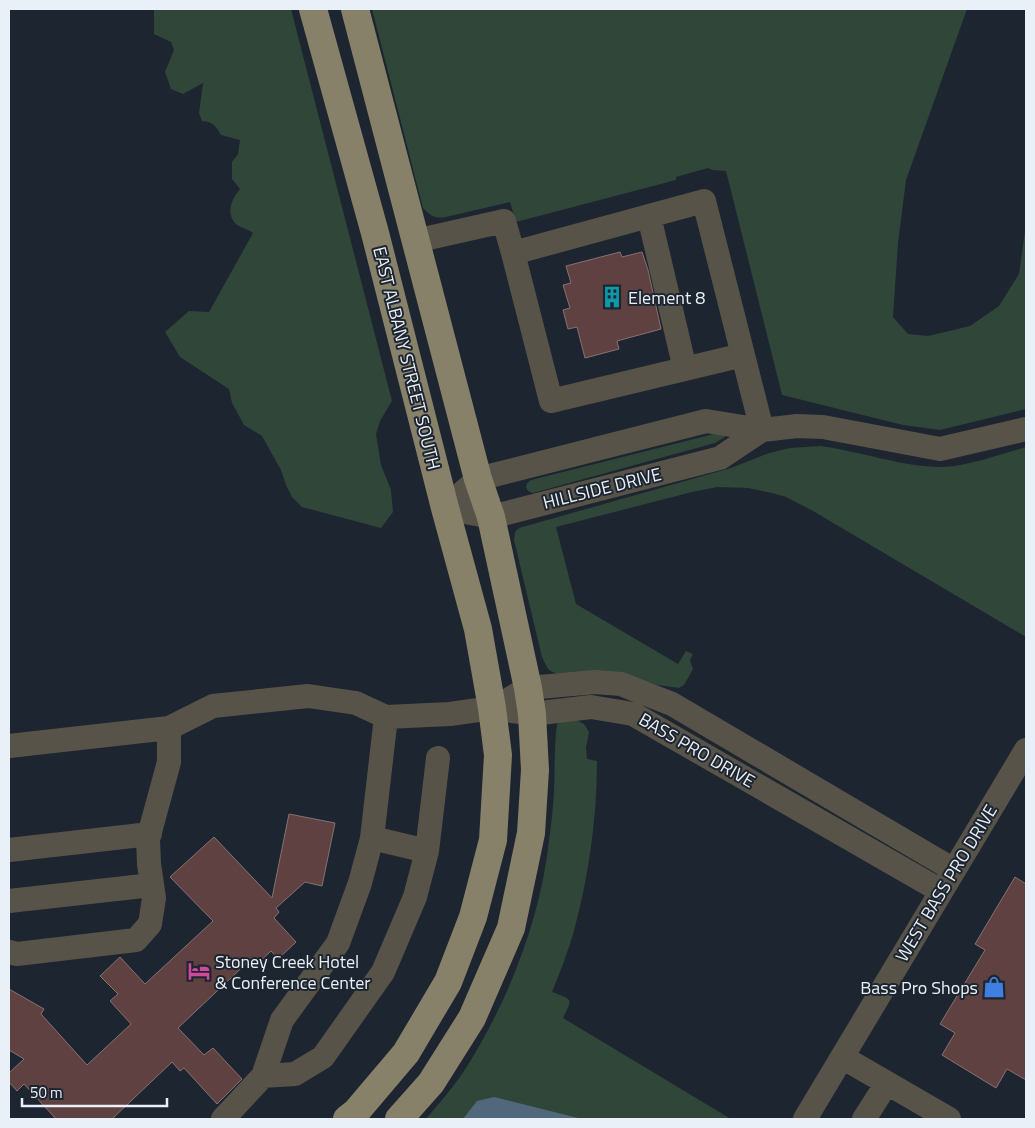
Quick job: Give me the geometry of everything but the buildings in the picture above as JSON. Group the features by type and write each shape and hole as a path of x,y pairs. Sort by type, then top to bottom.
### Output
{"main road":[{"name":"EAST ALBANY STREET SOUTH","path":"313,9 375,233 478,629 498,755 493,840 473,917 448,982 406,1053 356,1112 346,1119"},
{"name":"EAST ALBANY STREET SOUTH","path":"355,9 478,478 490,517 514,619 530,701 535,770 531,834 510,928 472,1018 431,1083 399,1119"}],"street":[{"path":"445,508 478,478 706,421 762,430 704,201 512,253"},
{"path":"649,216 685,369"},
{"path":"416,241 504,220 550,401 743,355"},
{"name":"HILLSIDE DRIVE","path":"445,508 490,517 720,458 762,430 797,426 823,428 940,450 1026,429"},
{"name":"BASS PRO DRIVE","path":"386,717 450,714 530,701 594,682 620,684 672,704 954,870"},
{"path":"9,746 169,728 213,706 308,696 356,703 386,717 372,838 360,883 338,943 282,1020 263,1076 223,1119"},
{"name":"BASS PRO DRIVE","path":"530,701 591,707 633,714 941,890"},
{"path":"9,952 17,954 136,940 150,924 154,898 149,864 148,839 169,762 169,728"},
{"name":"WEST BASS PRO DRIVE","path":"805,1119 1026,750"},
{"path":"263,1076 295,1074 323,1057 383,972 415,897 427,851 438,758"},
{"path":"9,850 150,834"},
{"path":"372,838 427,851"},
{"path":"9,901 152,885"},
{"path":"842,1057 949,1119"},
{"path":"864,1119 887,1083"}],"green space":[{"path":"154,9 291,9 392,401 380,421 376,434 381,465 391,490 393,512 381,528 302,507 292,497 281,470 262,436 244,425 232,403 229,389 180,357 165,332 189,311 209,312 253,233 236,224 230,209 240,189 232,179 232,162 238,154 240,140 221,135 214,125 202,121 199,113 203,83 183,94 171,89 165,72 174,50 171,42 154,34"},
{"path":"372,9 967,9 906,180 898,243 893,317 908,334 928,336 970,326 999,306 1019,274 1026,224 1026,409 940,430 903,425 782,395 726,171 708,168 676,177 676,180 516,222 510,202 446,217 439,218 431,215 423,208"},
{"path":"718,433 725,435 725,437 715,443 533,493 528,491 526,487 527,483 531,480"},
{"path":"820,446 896,462 941,467 972,463 1026,447 1026,637 813,511 786,497 748,488 717,487 556,527 576,604 678,664 686,651 693,654 690,660 693,669 684,685 679,688 658,685 625,674 562,674 549,670 542,657 514,540 515,532 519,528 731,468 769,453 790,448"},
{"path":"572,718 584,724 589,732 586,748 587,759 597,761 596,804 588,868 579,910 569,947 552,992 569,1000 563,1018 731,1119 426,1119 458,1080 478,1048 493,1021 519,963 538,902 549,841 554,792 557,724 561,720"}],"water":[{"path":"494,1097 582,1119 463,1119 477,1101"}],"place":[{"name":"Element 8","path":"612,297"},
{"name":"Stoney Creek Hotel & Conference Center","path":"199,971"},
{"name":"Bass Pro Shops","path":"994,987"}]}
